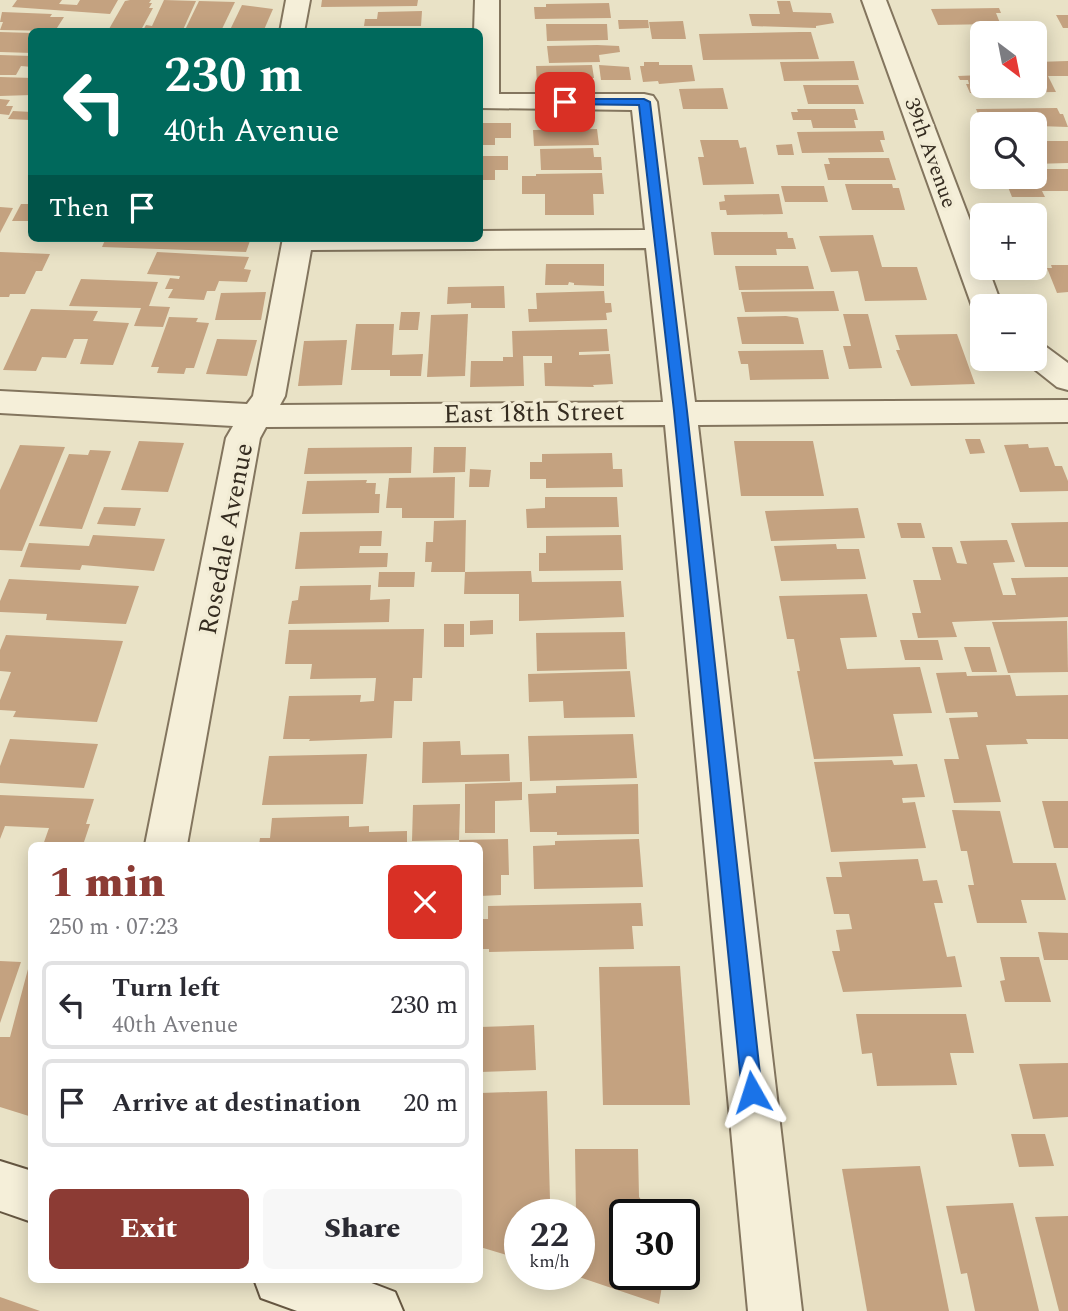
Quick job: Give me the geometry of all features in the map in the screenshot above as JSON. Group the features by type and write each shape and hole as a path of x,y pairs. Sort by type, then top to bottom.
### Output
{"street":[{"path":"293,28 298,0"},
{"path":"487,0 486,102 644,102 680,411 775,1311"},
{"name":"39th Avenue","path":"874,0 983,294"},
{"path":"483,239 661,239"},
{"name":"Rosedale Avenue","path":"167,842 243,438 269,396 298,242"},
{"path":"1047,363 1068,379"},
{"name":"East 18th Street","path":"0,402 257,416 680,411 1068,411"},
{"path":"0,1186 28,1196"},
{"path":"292,1283 376,1311"}],"building":[{"path":"17,0 62,0 59,4 77,5 80,0 118,0 110,14 12,7"},
{"path":"151,0 149,8 153,8 142,28 110,28 125,1"},
{"path":"164,0 196,1 184,28 144,28 146,25 152,26"},
{"path":"322,0 418,0 417,6 321,7"},
{"path":"199,1 235,2 222,28 186,28"},
{"path":"777,1 790,1 793,12 831,13 834,23 816,28 752,26 749,14 780,14"},
{"path":"609,3 611,18 535,19 534,7 546,7 546,4"},
{"path":"242,5 273,9 265,28 231,28"},
{"path":"999,8 1001,13 996,13 999,21 938,25 931,9"},
{"path":"422,11 421,26 364,26 365,19 377,19 378,12"},
{"path":"2,12 64,17 57,28 28,28 28,31 0,30 3,22 0,22"},
{"path":"1056,15 1068,15 1068,28 1063,28"},
{"path":"618,20 648,20 649,28 619,29"},
{"path":"683,21 686,39 652,39 649,22"},
{"path":"546,24 607,24 608,40 547,41"},
{"path":"0,32 28,33 28,53 0,52"},
{"path":"811,32 819,59 703,60 699,34"},
{"path":"547,46 619,46 620,52 599,55 600,62 549,63"},
{"path":"0,55 28,56 28,67 21,66 16,75 0,75"},
{"path":"854,61 859,80 784,81 780,62"},
{"path":"1068,61 1068,76 1048,76 1056,92 1047,92 1047,62"},
{"path":"644,62 692,65 695,81 659,84 658,81 643,82 640,66 644,66"},
{"path":"592,65 594,78 587,78 587,83 537,84 536,66"},
{"path":"599,65 629,67 631,80 601,80"},
{"path":"958,76 970,76 970,93 966,84 969,84 968,80 960,80"},
{"path":"0,77 28,78 28,95 0,96"},
{"path":"803,85 858,85 864,104 808,104"},
{"path":"723,88 728,109 683,109 679,89"},
{"path":"0,99 10,100 6,106 13,106 9,115 0,114"},
{"path":"1057,108 1060,114 1063,114 1068,127 1047,126 1047,112 977,112 976,109"},
{"path":"797,109 855,109 858,120 854,120 856,128 813,128 811,120 793,120 791,112 798,112"},
{"path":"13,111 28,112 28,120 8,119"},
{"path":"483,123 511,123 511,138 495,138 495,145 483,145"},
{"path":"597,129 599,145 534,146 533,130"},
{"path":"883,131 885,140 880,140 884,152 802,153 797,132"},
{"path":"700,140 738,140 740,148 746,147 754,184 703,185 698,157 704,157"},
{"path":"1047,141 1068,141 1068,163 1047,164"},
{"path":"792,144 794,155 778,155 776,145"},
{"path":"593,148 594,157 601,157 602,170 541,170 540,149"},
{"path":"483,156 508,156 508,170 495,170 495,180 483,180"},
{"path":"828,158 889,158 896,180 828,180 824,164 830,164"},
{"path":"1047,169 1068,169 1068,191 1042,191 1045,197 1012,197 1009,189 1047,189"},
{"path":"602,173 604,194 593,194 594,215 545,215 545,194 522,194 522,176"},
{"path":"845,184 892,184 893,188 899,188 905,210 852,210"},
{"path":"781,186 824,186 828,202 785,202"},
{"path":"779,194 783,214 727,215 726,210 720,210 719,202 725,201 724,195"},
{"path":"21,204 28,204 28,221 12,221"},
{"path":"0,207 13,208 0,233"},
{"path":"711,232 787,232 788,238 793,238 796,249 776,249 777,255 714,255"},
{"path":"873,235 882,267 917,267 927,300 865,301 858,271 831,272 819,236"},
{"path":"104,242 250,242 246,252 102,247"},
{"path":"0,252 50,254 42,271 36,271 25,294 0,297"},
{"path":"157,252 249,257 244,269 251,270 247,282 219,281 215,291 207,291 204,300 168,298 173,289 165,289 170,278 179,279 180,276 147,274"},
{"path":"546,264 604,264 604,286 574,285 569,282 568,285 545,285"},
{"path":"1051,265 1068,265 1068,292 1057,293 1047,268 1052,268"},
{"path":"735,266 808,266 814,289 739,290"},
{"path":"81,279 158,282 149,306 170,307 163,327 134,326 141,308 69,306"},
{"path":"504,286 505,308 471,308 471,303 447,304 448,287"},
{"path":"604,291 605,303 611,303 612,312 606,313 607,320 529,322 528,309 537,309 536,293"},
{"path":"834,291 839,311 745,312 741,292"},
{"path":"266,292 261,320 215,320 221,293"},
{"path":"31,309 98,311 93,321 129,323 113,365 80,364 88,339 74,339 66,358 42,357 36,371 3,370"},
{"path":"401,312 420,312 418,330 399,330"},
{"path":"468,314 465,376 427,377 431,315"},
{"path":"843,314 868,314 882,368 849,369 843,346 851,346"},
{"path":"169,317 198,318 196,322 209,323 194,368 186,368 184,374 157,373 159,367 151,367"},
{"path":"737,317 798,318 804,344 742,344"},
{"path":"356,324 394,324 392,355 423,354 421,376 390,376 390,370 351,370"},
{"path":"607,329 609,351 579,352 579,355 610,354 613,384 593,385 594,387 545,386 544,363 552,363 552,356 523,356 524,386 470,387 471,361 503,361 503,357 513,357 512,331"},
{"path":"957,334 975,384 911,386 896,350 900,350 895,335"},
{"path":"217,339 257,340 247,376 206,374"},
{"path":"347,340 342,385 298,386 304,341"},
{"path":"823,350 829,379 750,380 748,364 741,364 738,351"},
{"path":"965,439 980,439 985,453 970,454"},
{"path":"139,441 184,443 168,492 121,490"},
{"path":"734,441 813,441 824,496 741,496"},
{"path":"1028,444 1029,448 1048,447 1055,466 1062,466 1068,481 1068,491 1020,492 1004,445"},
{"path":"20,445 65,447 22,551 0,550 0,490"},
{"path":"412,447 411,473 304,474 308,448"},
{"path":"434,447 466,447 465,472 433,473"},
{"path":"90,450 111,451 82,529 39,526 69,454 88,455"},
{"path":"612,453 613,469 622,469 623,487 546,488 546,479 530,479 530,462 542,462 542,454"},
{"path":"470,469 491,470 489,487 469,487"},
{"path":"455,477 454,518 402,518 402,508 386,508 389,478"},
{"path":"367,480 366,483 376,483 375,494 380,494 379,513 302,514 307,481"},
{"path":"545,497 617,497 619,527 527,528 526,509 545,508"},
{"path":"104,507 141,508 135,526 97,524"},
{"path":"858,508 865,538 771,541 765,511"},
{"path":"466,520 465,572 431,572 432,562 425,562 426,542 433,542 434,521"},
{"path":"1068,522 1068,567 1025,567 1011,523"},
{"path":"897,523 921,523 925,538 901,538"},
{"path":"382,531 381,546 360,546 359,553 388,553 387,567 295,569 300,532"},
{"path":"93,535 165,539 154,571 82,565 80,570 20,567 29,543 89,546"},
{"path":"621,535 623,570 539,571 539,553 546,553 546,536"},
{"path":"1007,540 1015,562 993,563 1003,595 1016,595 1011,578 1068,577 1068,617 952,622 957,637 918,638 912,613 921,613 913,580 941,580 932,547 952,547 957,563 967,564 960,541"},
{"path":"836,544 837,549 859,549 866,579 781,581 774,546"},
{"path":"531,571 532,582 621,581 624,617 519,621 519,594 464,594 465,572"},
{"path":"379,572 415,572 414,587 378,587"},
{"path":"9,579 139,586 126,624 46,620 47,614 0,612 0,601"},
{"path":"371,585 370,600 390,599 389,622 288,624 292,601 298,600 300,586"},
{"path":"867,594 877,637 840,638 847,669 920,667 932,713 893,714 903,756 814,759 797,671 800,671 794,639 787,639 779,596"},
{"path":"493,620 493,634 470,635 470,621"},
{"path":"1067,621 1068,672 1008,673 992,622"},
{"path":"444,624 464,624 464,647 444,647"},
{"path":"424,629 422,678 413,678 412,701 394,701 392,738 309,741 310,739 283,739 289,696 361,695 360,702 374,701 376,678 310,679 312,664 285,664 289,630"},
{"path":"625,632 627,669 537,671 536,633"},
{"path":"6,635 123,641 97,722 13,717 16,711 0,710 0,700 11,672 0,671 0,650"},
{"path":"900,640 938,640 943,660 905,660"},
{"path":"964,647 990,647 997,672 972,672"},
{"path":"630,671 635,717 564,718 563,701 529,702 528,674"},
{"path":"966,672 967,676 1010,675 1016,696 1068,695 1068,739 1026,739 1028,744 986,745 1001,802 954,803 944,759 959,759 949,718 978,717 977,712 946,713 936,673"},
{"path":"633,734 637,778 530,781 528,736"},
{"path":"10,739 98,744 84,788 0,783 0,766"},
{"path":"460,741 461,755 509,754 510,781 422,783 423,742"},
{"path":"367,754 363,804 262,805 269,756"},
{"path":"892,760 894,765 917,764 925,797 902,798 903,803 915,802 926,848 831,852 814,762"},
{"path":"522,782 522,800 495,801 495,833 465,833 465,784"},
{"path":"638,784 639,834 557,835 557,832 530,832 528,794 556,793 556,786"},
{"path":"0,795 94,799 86,824 90,824 84,842 44,842 49,828 5,826 0,839"},
{"path":"1042,801 1068,801 1068,848 1054,848"},
{"path":"460,804 459,840 412,841 413,805"},
{"path":"952,810 1000,811 1013,863 1056,863 1066,900 1021,900 1027,923 977,923 968,885 974,885 967,851 961,851"},
{"path":"349,816 349,827 369,826 369,832 407,831 407,842 259,842 260,838 270,838 272,818"},
{"path":"508,839 509,875 501,875 501,895 483,896 483,842 459,840"},
{"path":"639,839 643,887 534,889 533,846 555,845 555,841"},
{"path":"918,859 923,881 937,880 943,903 934,903 947,957 955,956 962,987 843,992 832,951 840,951 836,930 852,929 849,914 834,914 826,877 842,877 839,862"},
{"path":"641,903 643,926 632,926 634,949 489,952 489,949 483,949 483,919 488,919 488,906"},
{"path":"1038,932 1068,933 1068,960 1044,960"},
{"path":"1000,957 1039,957 1051,1002 1005,1002 1000,981 1005,980"},
{"path":"0,961 21,962 0,1023"},
{"path":"680,966 690,1105 603,1105 599,967"},
{"path":"28,969 28,1116 0,1107 0,1037 10,1037"},
{"path":"856,1014 966,1014 974,1053 950,1053 957,1085 877,1086 872,1053 862,1054"},
{"path":"534,1025 536,1070 483,1072 483,1027"},
{"path":"1068,1063 1068,1117 1033,1119 1019,1064"},
{"path":"547,1091 550,1199 504,1199 504,1254 483,1248 483,1093"},
{"path":"1011,1134 1045,1134 1054,1166 1019,1167"},
{"path":"575,1149 638,1149 641,1199 609,1199 609,1287 595,1282 595,1199 576,1199"},
{"path":"920,1166 949,1311 867,1311 842,1169"},
{"path":"1013,1203 1039,1311 975,1311 967,1273 961,1274 946,1206"},
{"path":"1068,1216 1068,1311 1059,1311 1035,1217"},
{"path":"618,1290 661,1290 659,1304"},
{"path":"0,1297 40,1311 0,1311"}],"route":[{"path":"565,102 644,102 680,411 752,1092"}]}
